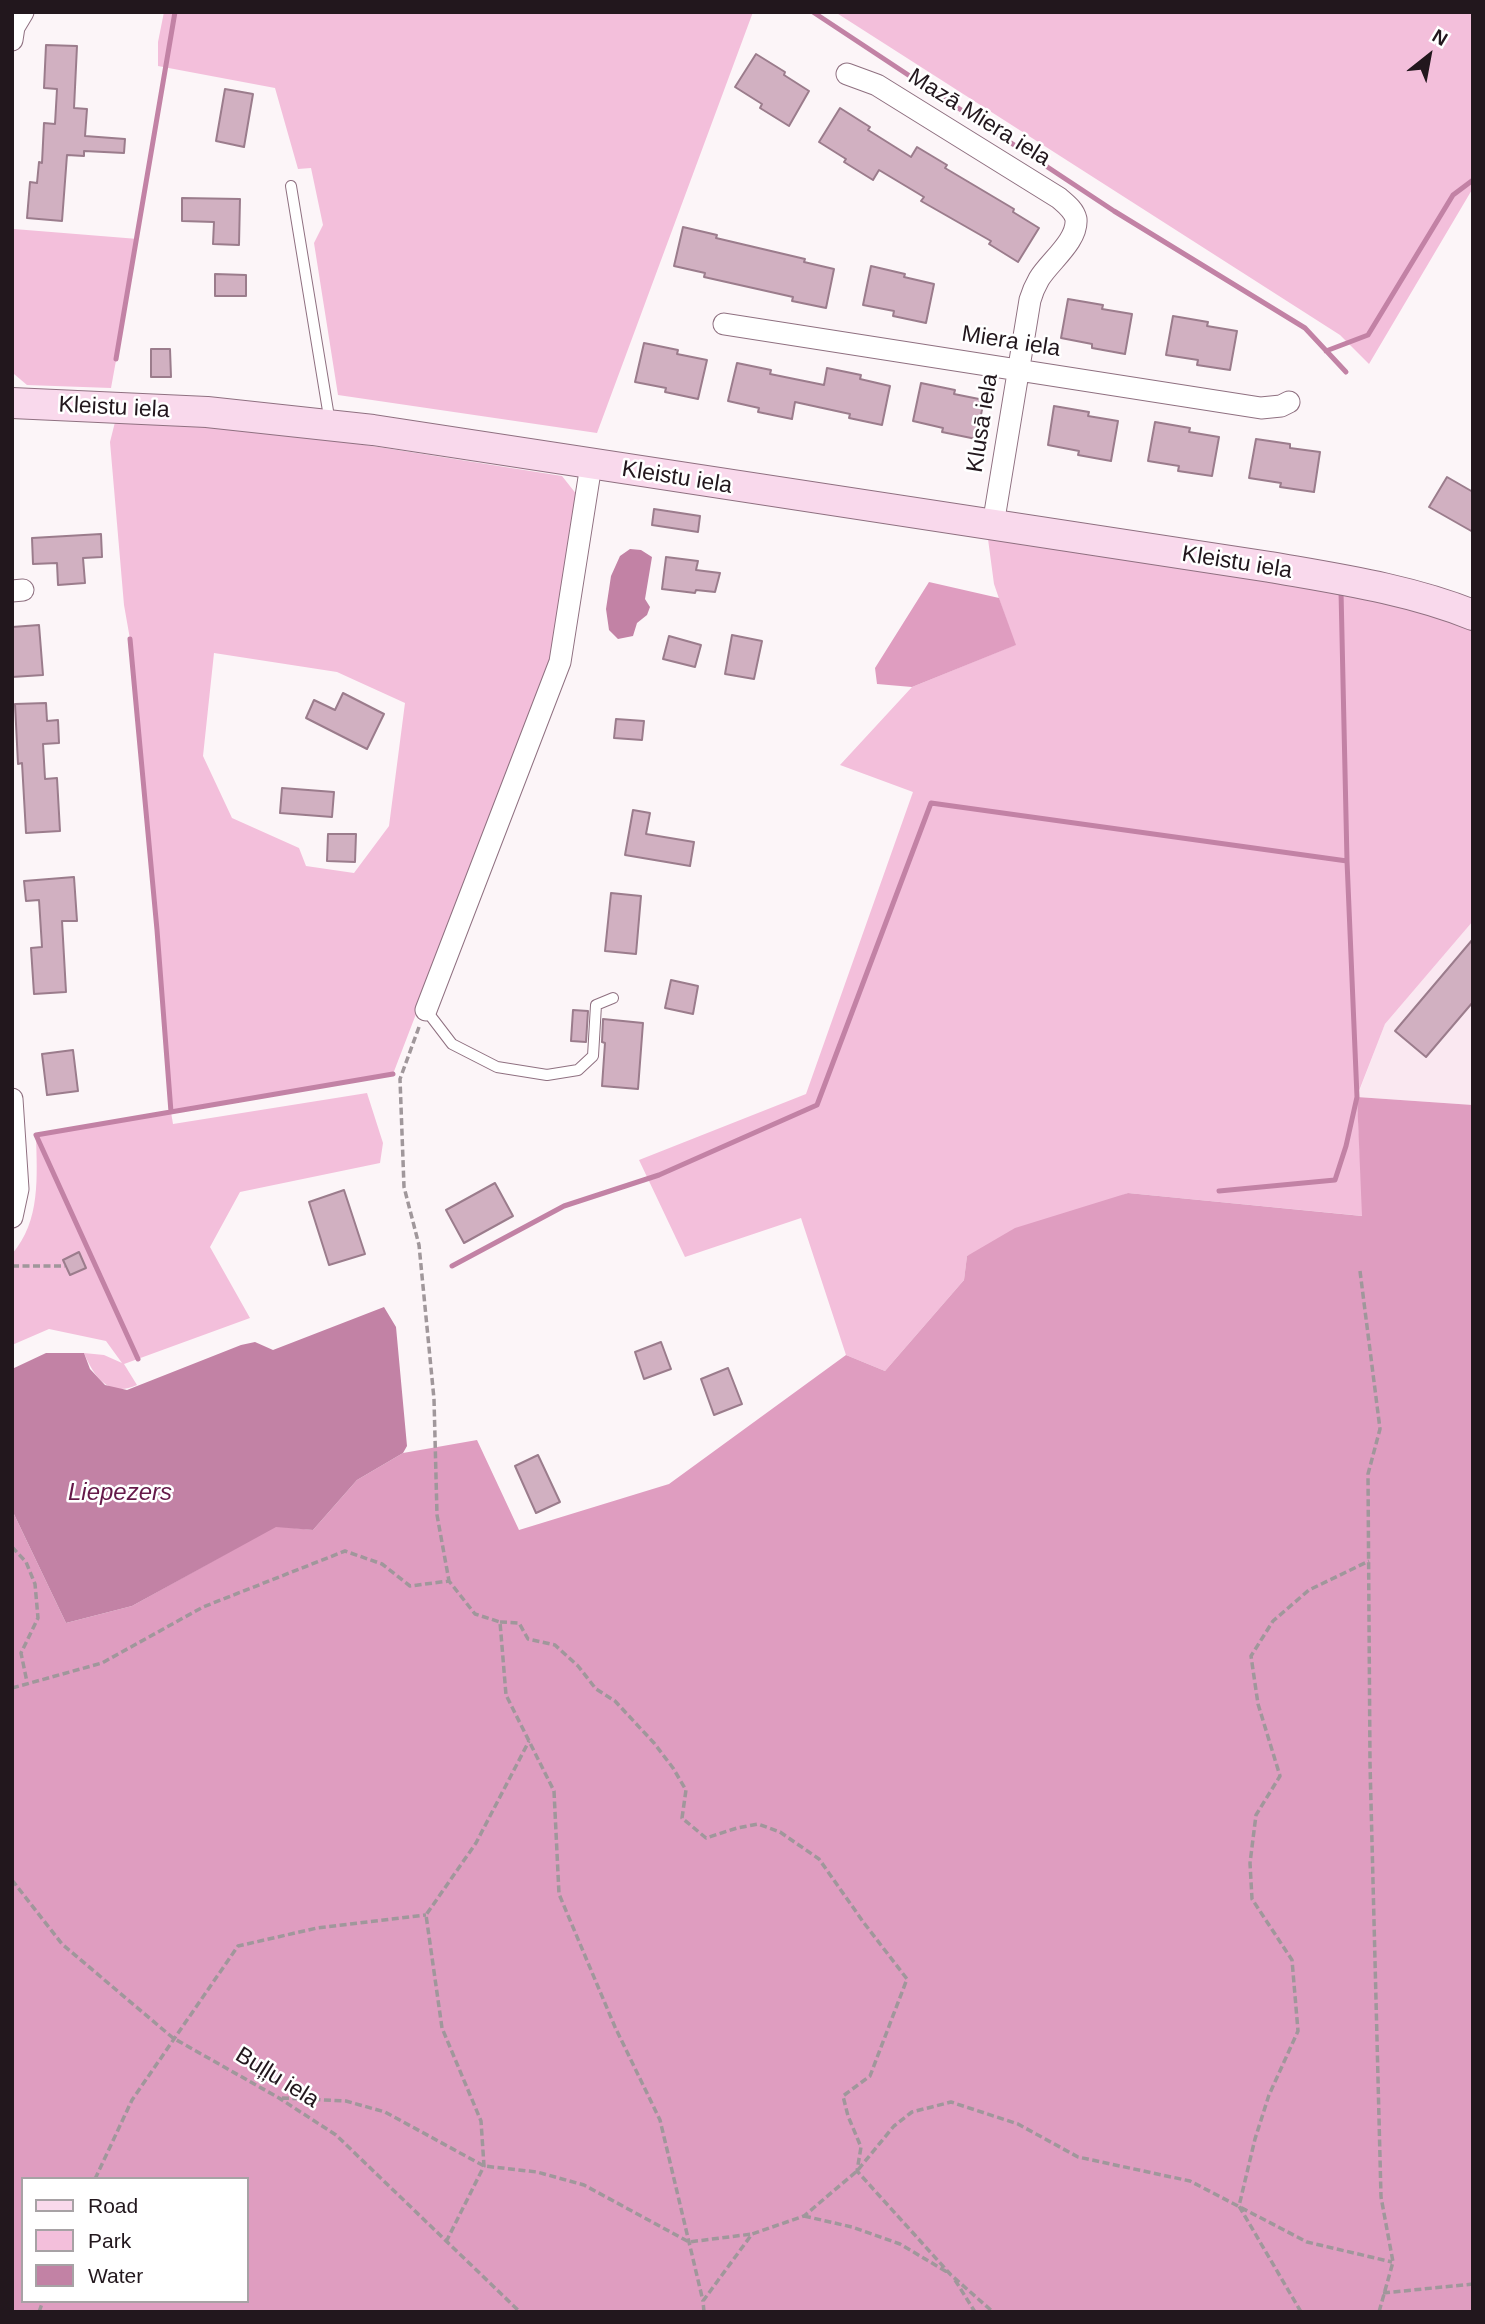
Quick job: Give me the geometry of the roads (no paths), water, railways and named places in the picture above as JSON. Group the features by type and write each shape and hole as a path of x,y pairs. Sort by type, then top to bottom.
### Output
{"street":[{"path":"12,40 14,27 23,12"},
{"name":"Mazā Miera iela","path":"847,74 877,85 1059,198 1068,205 1075,218"},
{"name":"Klusā iela","path":"993,525 1030,300 1039,279 1069,241 1075,218"},
{"name":"Miera iela","path":"724,324 1261,408 1290,402"},
{"name":"Kleistu iela","path":"12,404 207,412 373,430 1338,579 1430,601 1473,615"},
{"path":"426,1010 560,662 591,465"},
{"path":"12,1099 18,1189 12,1217"}],"lane":[{"path":"291,186 330,426"},
{"path":"426,1010 452,1044 497,1067 547,1074 578,1070 593,1056 596,1005 613,998"}],"water":[{"path":"630,549 641,550 652,557 645,599 650,607 647,615 637,623 633,636 618,639 609,630 606,609 611,576 620,556"},
{"name":"Liepezers","path":"384,1307 396,1327 407,1446 403,1453 357,1480 313,1530 276,1527 132,1606 66,1623 12,1510 12,1369 46,1353 84,1353 90,1369 105,1385 127,1390 241,1345 255,1342 273,1350"}],"waterway":[{"path":"116,359 175,12"},
{"path":"813,12 1114,211 1305,328 1346,372"},
{"path":"1326,351 1368,335 1453,195 1473,180"},
{"path":"1219,1191 1335,1180 1357,1097 1347,861 1341,591"},
{"path":"130,639 171,1112"},
{"path":"452,1266 564,1206 659,1175 817,1105 931,803 1347,861"},
{"path":"138,1359 36,1135 393,1074"}]}
